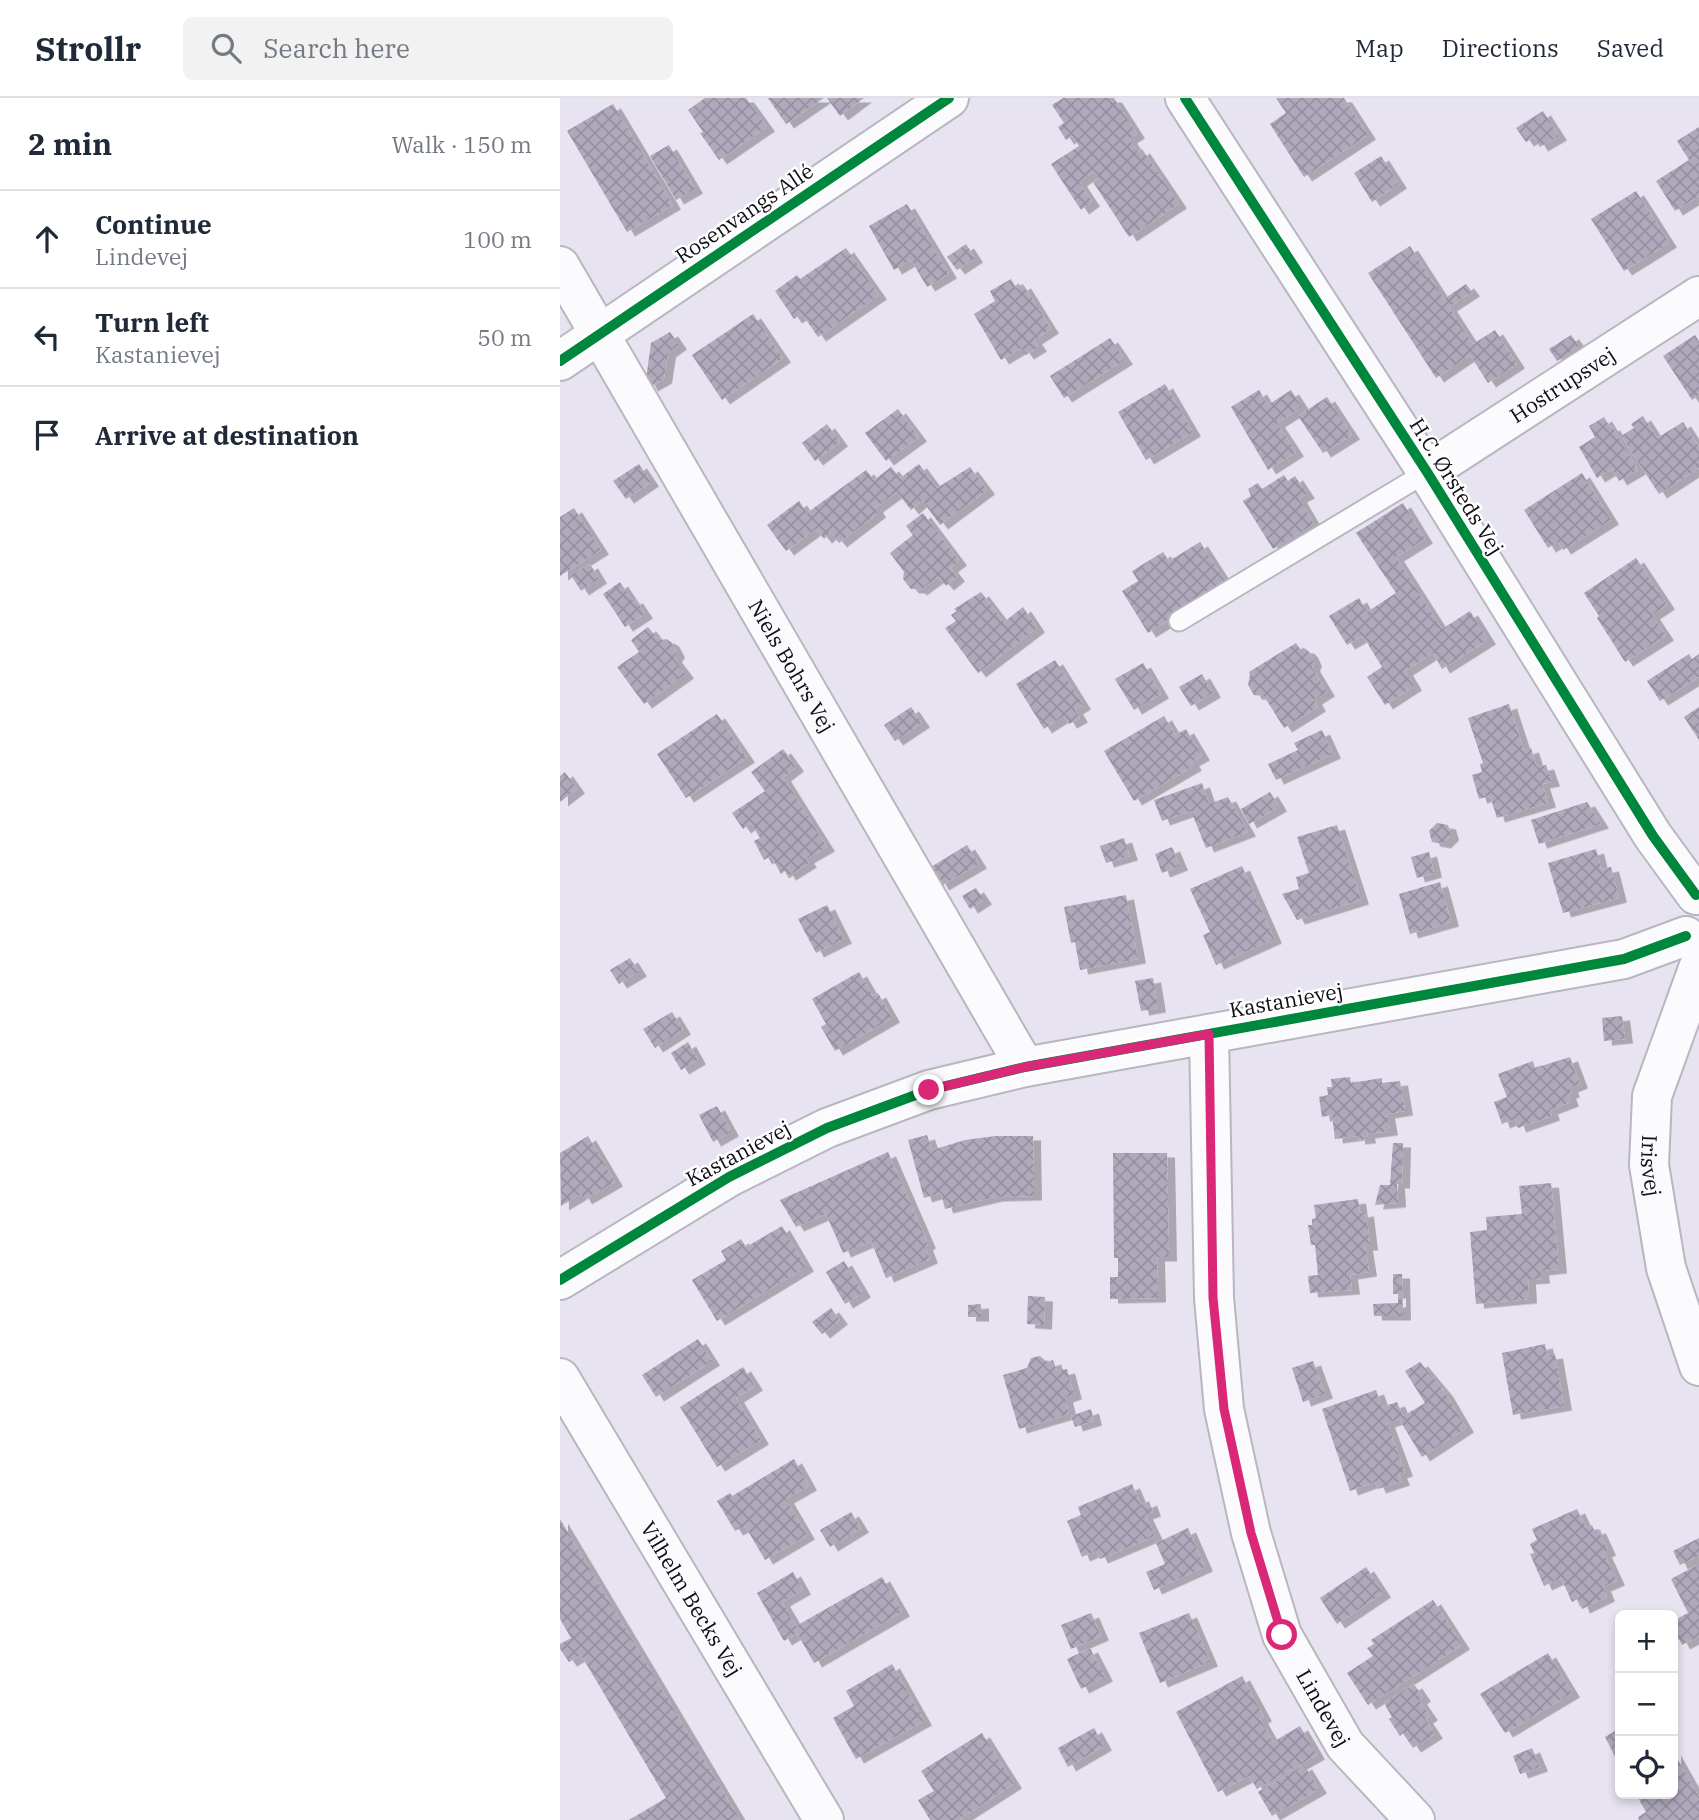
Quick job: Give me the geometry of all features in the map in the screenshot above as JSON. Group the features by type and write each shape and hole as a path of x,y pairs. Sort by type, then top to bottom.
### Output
{"street":[{"name":"Rosenvangs Allé","path":"560,361 950,98"},
{"name":"H.C. Ørsteds Vej","path":"1185,98 1427,472 1653,836 1698,894"},
{"name":"Niels Bohrs Vej","path":"560,266 1025,1067"},
{"name":"Hostrupsvej","path":"1427,472 1699,296"},
{"name":"Irisvej","path":"1698,894 1685,914 1695,953 1652,1096 1649,1165 1666,1268 1699,1366"},
{"name":"Kastanievej","path":"560,1280 729,1177 827,1128 929,1090 1025,1067 1624,959 1695,953"},
{"name":"Lindevej","path":"1209,1034 1213,1298 1224,1409 1251,1533 1282,1635 1345,1745 1415,1820"},
{"name":"Vilhelm Becks Vej","path":"560,1378 570,1416 824,1820"}],"lane":[{"name":"H.C. Ørsteds Vej","path":"1179,621 1427,472"}],"building":[{"path":"705,98 746,98 767,127 719,160 688,110"},
{"path":"768,98 824,98 786,124"},
{"path":"827,98 864,98 840,116"},
{"path":"1063,98 1114,98 1137,134 1129,139 1138,152 1142,149 1179,204 1129,237 1093,182 1098,178 1094,171 1079,182 1092,202 1081,210 1051,164 1079,146 1072,136 1066,140 1058,127 1064,123 1052,105"},
{"path":"1276,98 1344,98 1368,135 1304,177 1270,124 1286,113"},
{"path":"613,104 673,205 627,232 567,131"},
{"path":"1543,111 1559,136 1540,147 1534,137 1526,142 1516,128"},
{"path":"1699,127 1699,196 1675,211 1656,181 1689,160 1677,141"},
{"path":"669,145 695,189 676,200 650,156"},
{"path":"1381,156 1399,184 1372,202 1354,173"},
{"path":"1636,191 1669,243 1624,271 1591,219"},
{"path":"907,204 949,274 927,287 911,260 894,270 869,226"},
{"path":"966,244 975,258 957,270 947,257"},
{"path":"1410,246 1444,299 1466,284 1472,292 1449,307 1473,344 1495,330 1517,364 1488,383 1470,355 1436,378 1368,273"},
{"path":"846,248 879,295 818,337 802,314 794,319 775,291 797,275 800,279"},
{"path":"1011,279 1016,288 1023,284 1051,329 1034,340 1039,347 1026,355 1021,348 1001,360 974,314 995,301 990,291"},
{"path":"753,314 783,358 722,400 692,355"},
{"path":"670,332 679,345 668,353 664,379 650,387 646,379 651,343"},
{"path":"1571,335 1579,346 1557,361 1549,349"},
{"path":"1695,335 1699,341 1699,395 1692,400 1663,356"},
{"path":"1110,338 1125,360 1064,398 1050,376"},
{"path":"1165,384 1193,432 1146,460 1118,412"},
{"path":"1259,390 1268,405 1291,390 1302,407 1277,423 1296,452 1268,470 1231,407"},
{"path":"1327,397 1352,435 1323,453 1298,416"},
{"path":"898,409 919,437 886,461 865,433"},
{"path":"1643,416 1657,438 1683,422 1699,447 1699,468 1659,494 1621,436 1634,428 1631,424"},
{"path":"1604,417 1638,470 1619,481 1612,469 1597,478 1579,447 1595,437 1589,426"},
{"path":"827,424 840,442 815,461 802,443"},
{"path":"639,464 651,482 626,499 613,481"},
{"path":"919,464 937,488 970,467 987,490 940,525 922,500 911,510 897,492 875,508 878,513 839,543 831,533 824,539 816,529 786,551 767,525 799,501 807,513 866,470 874,480 891,467 900,478"},
{"path":"1582,473 1611,520 1563,550 1558,542 1548,548 1524,510"},
{"path":"1284,475 1288,481 1295,476 1307,494 1299,498 1314,524 1273,549 1243,501 1251,496 1248,489 1258,483 1262,489"},
{"path":"1403,503 1425,539 1396,557 1442,629 1470,611 1488,640 1442,669 1433,653 1405,671 1414,686 1385,705 1367,677 1382,667 1363,636 1347,645 1329,616 1359,598 1367,612 1396,593 1356,533"},
{"path":"574,508 601,550 560,576 560,517"},
{"path":"923,513 959,561 950,568 957,577 946,586 938,577 919,591 911,589 903,579 904,572 890,553 913,535 906,526"},
{"path":"1200,542 1227,584 1148,633 1122,591 1138,581 1132,571 1163,552 1169,561"},
{"path":"1636,558 1667,605 1652,615 1666,636 1625,662 1584,593"},
{"path":"590,564 599,579 581,591 571,575"},
{"path":"620,582 645,614 625,627 603,594"},
{"path":"981,592 1004,622 1023,607 1037,628 978,673 945,628 956,621 951,615 957,611 954,609"},
{"path":"648,627 657,638 671,642 677,653 674,658 686,674 644,704 617,667 639,652 631,640"},
{"path":"1296,643 1300,649 1306,649 1310,653 1314,662 1312,667 1327,692 1314,700 1318,707 1284,728 1264,696 1254,695 1248,685 1249,672"},
{"path":"1689,654 1692,659 1699,654 1699,677 1660,701 1647,681"},
{"path":"1055,660 1083,705 1075,710 1080,718 1069,724 1064,716 1044,729 1016,684"},
{"path":"1143,663 1161,694 1134,710 1115,679"},
{"path":"1202,674 1213,693 1191,706 1179,687"},
{"path":"1509,704 1524,750 1531,748 1537,767 1546,765 1552,782 1542,784 1548,803 1497,818 1490,796 1479,799 1472,775 1482,772 1480,764 1483,763 1468,718"},
{"path":"911,707 922,723 895,741 884,725"},
{"path":"1699,707 1699,740 1684,717"},
{"path":"717,714 747,758 686,798 657,754"},
{"path":"1164,716 1175,735 1186,729 1202,756 1191,762 1194,766 1134,801 1104,751"},
{"path":"1322,730 1333,754 1276,780 1268,764 1298,750 1294,743"},
{"path":"783,749 796,767 783,777 827,847 806,859 809,863 788,876 785,871 781,874 771,856 764,860 754,841 760,838 751,823 743,829 732,813 765,791 751,772"},
{"path":"565,772 577,789 560,802 560,776"},
{"path":"1202,783 1209,804 1228,797 1248,832 1206,848 1191,811 1162,821 1154,800"},
{"path":"1270,792 1279,807 1249,824 1241,809"},
{"path":"1587,802 1601,824 1539,844 1531,820"},
{"path":"1437,823 1448,825 1451,836 1443,844 1432,842 1429,831"},
{"path":"1337,825 1361,900 1297,920 1282,894 1299,889 1296,877 1309,873 1297,837"},
{"path":"1124,838 1130,856 1106,863 1100,846"},
{"path":"967,845 979,864 941,886 931,867"},
{"path":"1172,847 1180,866 1162,873 1155,854"},
{"path":"1596,849 1601,869 1611,867 1619,898 1563,913 1548,863"},
{"path":"1429,852 1434,873 1417,878 1411,857"},
{"path":"1242,866 1274,939 1216,965 1203,935 1210,932 1190,889"},
{"path":"1440,882 1451,922 1410,934 1399,894"},
{"path":"976,888 984,900 970,909 962,896"},
{"path":"1126,895 1138,959 1080,970 1064,907"},
{"path":"827,905 844,939 816,953 798,919"},
{"path":"630,958 639,972 619,984 610,970"},
{"path":"859,972 873,996 878,993 892,1018 835,1051 821,1027 826,1024 812,999"},
{"path":"1153,978 1158,1008 1141,1011 1135,981"},
{"path":"672,1012 683,1030 655,1048 643,1029"},
{"path":"1622,1016 1625,1039 1604,1041 1602,1018"},
{"path":"688,1042 698,1060 681,1070 671,1053"},
{"path":"1570,1057 1580,1084 1570,1088 1572,1093 1568,1094 1571,1102 1550,1110 1552,1116 1518,1128 1515,1119 1502,1124 1494,1102 1507,1097 1498,1074 1533,1061 1535,1068"},
{"path":"1350,1077 1351,1083 1382,1078 1382,1083 1400,1081 1405,1111 1387,1114 1390,1131 1367,1134 1368,1139 1357,1140 1357,1136 1335,1139 1332,1115 1322,1117 1319,1097 1328,1095 1327,1087 1332,1087 1331,1079"},
{"path":"717,1106 731,1132 713,1142 699,1115"},
{"path":"927,1135 932,1150 965,1140 996,1136 1033,1136 1034,1196 995,1197 945,1209 941,1193 924,1198 908,1140"},
{"path":"588,1136 615,1182 584,1200 581,1194 561,1206 560,1153"},
{"path":"1393,1143 1403,1143 1402,1184 1397,1184 1398,1203 1375,1205 1380,1185 1390,1185"},
{"path":"888,1152 928,1244 925,1246 930,1259 886,1278 871,1241 843,1253 826,1214 796,1227 780,1200"},
{"path":"1113,1153 1167,1153 1169,1257 1157,1257 1158,1298 1110,1299 1110,1277 1118,1277 1118,1258 1114,1258"},
{"path":"1551,1183 1559,1269 1541,1271 1542,1279 1528,1280 1529,1299 1476,1304 1470,1232 1487,1230 1486,1217 1522,1214 1519,1186"},
{"path":"1358,1199 1360,1213 1366,1212 1370,1246 1365,1246 1369,1272 1350,1275 1352,1290 1310,1293 1308,1276 1318,1275 1315,1245 1311,1245 1308,1225 1312,1225 1312,1219 1316,1218 1314,1205"},
{"path":"782,1226 806,1267 717,1321 692,1280 726,1260 721,1251 741,1239 746,1247"},
{"path":"844,1261 863,1293 845,1304 826,1272"},
{"path":"1393,1274 1402,1274 1403,1316 1374,1316 1373,1304 1398,1303 1398,1294 1393,1294"},
{"path":"1028,1296 1045,1297 1044,1325 1027,1324"},
{"path":"981,1304 981,1317 968,1317 968,1305"},
{"path":"831,1308 840,1320 822,1334 812,1322"},
{"path":"698,1339 712,1361 656,1397 642,1375"},
{"path":"1545,1344 1547,1355 1555,1354 1564,1406 1513,1415 1502,1353"},
{"path":"1040,1356 1047,1362 1053,1360 1057,1371 1067,1369 1074,1395 1065,1398 1069,1414 1019,1429 1003,1375 1027,1368 1031,1358"},
{"path":"1313,1361 1325,1394 1303,1402 1292,1368"},
{"path":"1420,1362 1445,1392 1466,1428 1422,1457 1399,1419 1387,1423 1405,1472 1399,1474 1402,1481 1378,1489 1375,1482 1350,1491 1322,1409 1376,1390 1382,1407 1397,1402 1403,1416 1425,1403 1405,1371"},
{"path":"743,1367 755,1386 736,1398 761,1440 717,1467 680,1407"},
{"path":"1091,1409 1094,1421 1075,1427 1071,1416"},
{"path":"794,1459 809,1486 786,1499 807,1535 765,1560 745,1526 735,1531 717,1501 730,1493 732,1496"},
{"path":"1132,1484 1141,1505 1149,1501 1153,1512 1145,1515 1155,1536 1100,1559 1096,1551 1082,1557 1067,1521 1081,1515 1078,1507"},
{"path":"1577,1509 1586,1528 1592,1525 1594,1530 1598,1529 1608,1551 1604,1553 1617,1581 1603,1587 1607,1597 1582,1609 1578,1599 1572,1602 1561,1578 1544,1586 1530,1554 1534,1553 1530,1544 1537,1540 1532,1529"},
{"path":"851,1512 861,1528 830,1547 820,1530"},
{"path":"560,1519 740,1820 629,1820 666,1798 581,1655 569,1662 560,1649 560,1644 571,1638 560,1619"},
{"path":"1188,1528 1205,1567 1154,1590 1146,1572 1165,1564 1156,1543"},
{"path":"1699,1538 1699,1556 1680,1565 1673,1551"},
{"path":"1699,1564 1699,1636 1682,1645 1678,1637 1678,1618 1688,1613 1671,1579"},
{"path":"1366,1567 1383,1593 1337,1624 1320,1598"},
{"path":"793,1572 803,1590 782,1602 796,1626 882,1577 902,1612 814,1663 797,1633 784,1641 757,1593"},
{"path":"1433,1600 1462,1645 1368,1705 1347,1673 1373,1656 1367,1648 1374,1644 1371,1640"},
{"path":"1091,1613 1101,1636 1071,1649 1061,1625"},
{"path":"1189,1613 1210,1662 1160,1683 1139,1633"},
{"path":"1090,1648 1105,1677 1081,1689 1067,1659"},
{"path":"1548,1653 1572,1693 1505,1733 1480,1694"},
{"path":"892,1664 924,1721 856,1759 833,1718 854,1706 846,1691"},
{"path":"1242,1676 1264,1717 1260,1719 1273,1742 1300,1726 1317,1755 1257,1789 1249,1776 1218,1792 1176,1712"},
{"path":"1414,1684 1423,1697 1419,1700 1430,1716 1425,1719 1435,1734 1413,1748 1403,1733 1400,1736 1389,1719 1392,1717 1384,1703"},
{"path":"1094,1728 1104,1746 1068,1767 1058,1748"},
{"path":"1615,1731 1615,1756 1605,1737"},
{"path":"982,1733 1014,1784 961,1818 962,1820 930,1820 918,1800 934,1791 921,1771"},
{"path":"1532,1748 1540,1767 1520,1774 1513,1756"},
{"path":"1678,1760 1699,1797 1699,1820 1639,1820 1638,1817 1646,1812 1639,1799 1678,1799"},
{"path":"1304,1765 1319,1789 1272,1816 1258,1792"}],"cycle path":[{"path":"560,361 949,98"},
{"path":"1185,98 1427,472 1653,836 1696,895"},
{"path":"560,1280 729,1177 827,1128 929,1090 1025,1067 1624,959 1686,936"}],"route":[{"path":"929,1090 1025,1067 1209,1034 1213,1298 1224,1409 1251,1533 1282,1635"}]}
